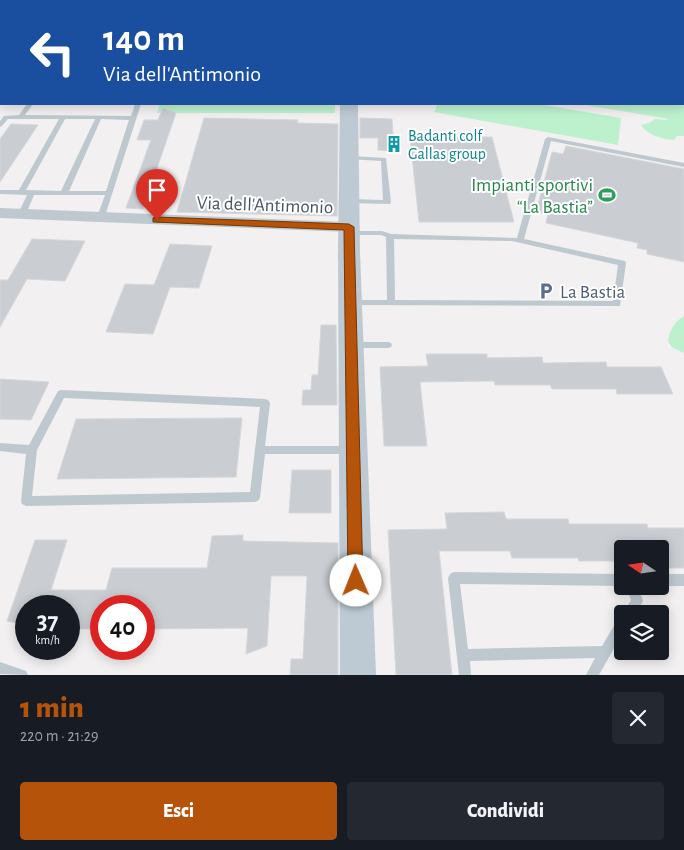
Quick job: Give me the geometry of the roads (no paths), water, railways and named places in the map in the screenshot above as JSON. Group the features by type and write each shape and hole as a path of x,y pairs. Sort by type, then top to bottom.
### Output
{"street":[{"path":"118,0 142,0"},
{"path":"349,105 350,345 358,675"},
{"name":"Via dell'Antimonio","path":"0,213 101,217 349,220"}],"lane":[{"path":"21,117 29,105"},
{"path":"101,217 138,105"},
{"path":"0,125 6,117 133,118"},
{"path":"22,192 63,117"},
{"path":"64,193 99,117"},
{"path":"520,240 548,140 684,165"},
{"path":"349,220 387,202 384,159 350,158"},
{"path":"0,192 110,194"},
{"path":"22,214 32,192"},
{"path":"349,220 390,236 512,239 622,263 617,304 350,303"},
{"path":"390,236 391,303"},
{"path":"350,345 388,346"},
{"path":"61,394 265,403 255,496 26,501 32,450 61,394"},
{"path":"0,446 32,450"},
{"path":"260,450 353,450"},
{"path":"465,675 454,578 614,580"},
{"path":"669,580 684,580"},
{"path":"592,675 614,636"},
{"path":"463,654 604,652"},
{"path":"0,668 22,675"}],"place":[{"name":"Badanti colf Gallas group","path":"394,144"},
{"name":"Impianti sportivi “La Bastia”","path":"607,195"},
{"name":"La Bastia","path":"546,291"}]}
